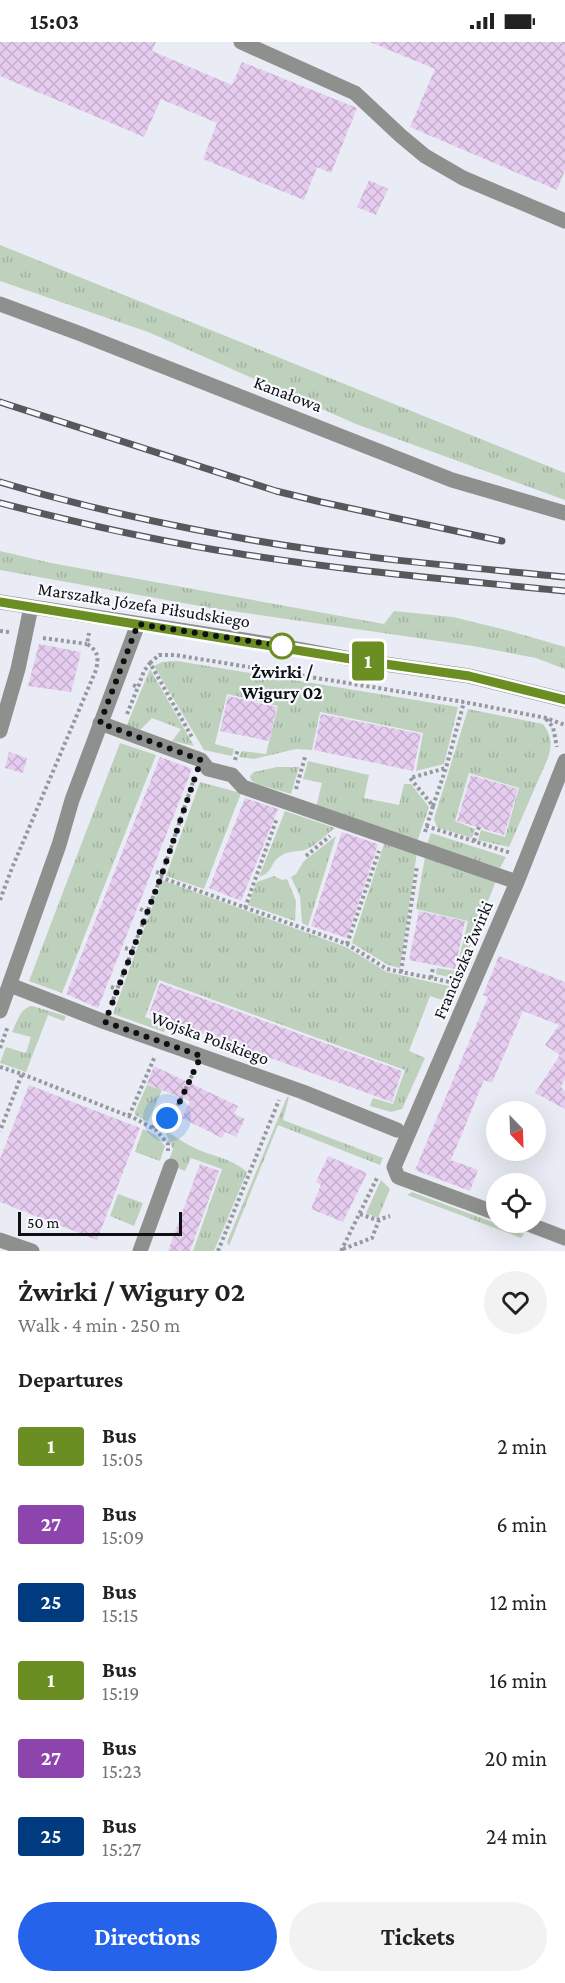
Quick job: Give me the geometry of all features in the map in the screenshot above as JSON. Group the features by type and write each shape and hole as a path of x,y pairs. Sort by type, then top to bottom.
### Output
{"street":[{"path":"241,42 355,93 425,156 463,177 565,221"},
{"name":"Kanałowa","path":"0,304 452,480 565,513"},
{"name":"Marszałka Józefa Piłsudskiego","path":"0,602 469,676 565,700"},
{"path":"0,731 18,669 31,607"},
{"path":"0,1011 60,845 72,800 138,624"},
{"path":"100,723 201,760 208,769 232,775 243,788 517,882"},
{"name":"Franciszka Żwirki","path":"486,1209 398,1177 394,1167 517,882 559,759"},
{"name":"Wojska Polskiego","path":"10,985 398,1130"},
{"path":"140,1251 168,1164"},
{"path":"546,1231 565,1238"},
{"path":"0,1240 32,1251"}],"path":[{"path":"0,900 96,670 98,658 95,650 87,644 92,617"},
{"path":"96,670 138,687 150,663 159,656 175,655 464,702 546,718 565,725"},
{"path":"105,1022 161,876 173,833 201,760 201,753 150,663"},
{"path":"401,972 420,847 446,768 464,702"},
{"path":"546,718 556,735 559,759"},
{"path":"245,908 288,803 304,757"},
{"path":"433,806 410,778 446,768"},
{"path":"306,855 347,822"},
{"path":"426,826 513,854"},
{"path":"474,842 479,827"},
{"path":"347,944 384,835"},
{"path":"156,872 161,876 245,908 347,944 387,969 473,987"},
{"path":"140,909 147,912"},
{"path":"125,948 132,950"},
{"path":"431,978 433,968"},
{"path":"111,987 117,989"},
{"path":"129,1116 161,1042"},
{"path":"152,1128 157,1121 175,1112 201,1056"},
{"path":"0,1067 129,1116 152,1128 168,1144 168,1164"},
{"path":"0,1131 22,1074"},
{"path":"218,1251 285,1086"},
{"path":"342,1250 380,1173"},
{"path":"360,1214 379,1220 390,1216"},
{"path":"342,1250 372,1238 379,1220"}],"green space":[{"path":"0,245 565,473 565,500 356,424 148,332 0,281"},
{"path":"0,551 51,563 384,624 394,611 453,617 565,647 565,669 536,658 473,646 211,608 0,570"},
{"path":"177,661 458,707 444,764 416,771 423,733 320,712 312,750 296,749 254,759 239,757 242,751 266,754 278,706 227,694 215,744 234,749 232,756 204,750 154,666 162,662"},
{"path":"150,669 194,746 172,741 181,729 152,718 139,731 126,727"},
{"path":"468,709 543,724 550,737 548,758 509,847 478,840 481,830 505,837 519,788 469,773 455,821 475,829 472,838 437,827 434,819"},
{"path":"120,743 156,755 62,993 29,981"},
{"path":"308,761 369,775 364,798 399,805 404,784 411,784 429,807 417,842 316,807 322,783 303,779"},
{"path":"277,767 299,767 291,794 251,780 250,776 254,772"},
{"path":"200,782 241,793 204,889 166,876"},
{"path":"285,811 335,828 310,847 279,857 267,873 259,877"},
{"path":"431,833 506,857 500,868 427,844"},
{"path":"336,836 308,926 302,923 300,896 291,877 296,874 304,861"},
{"path":"385,841 417,852 400,968 388,965 352,943"},
{"path":"425,857 496,881 457,979 436,974 437,968 456,971 468,921 416,909"},
{"path":"274,876 282,880 287,879 296,901 295,921 248,905 257,882"},
{"path":"162,880 346,947 387,972 453,987 448,1002 430,996 409,1051 425,1058 402,1109 391,1112 370,1106 373,1098 393,1104 405,1070 159,980 145,1017 167,1025 164,1032 113,1014"},
{"path":"32,1006 66,1016 64,1021 48,1015 26,1072 0,1063 6,1047 26,1053 31,1037 12,1032 22,1012"},
{"path":"147,1085 162,1090 148,1122 135,1115"},
{"path":"287,1097 289,1097 283,1120 383,1158 380,1165 278,1125 229,1246 227,1242"},
{"path":"163,1127 189,1145 229,1161 247,1172 214,1251 193,1251 222,1169 191,1158 185,1171 168,1164 173,1149"},
{"path":"143,1129 156,1135 165,1146 160,1161 135,1152"},
{"path":"381,1180 390,1189 378,1218 366,1213"},
{"path":"412,1192 486,1220 486,1225 407,1195"},
{"path":"118,1194 143,1203 134,1226 110,1216"},
{"path":"508,1233 524,1234 521,1238"}],"building":[{"path":"0,42 156,42 152,51 232,85 242,62 357,108 331,173 317,167 304,200 203,159 217,123 161,99 144,137 0,76"},
{"path":"370,42 565,42 565,170 557,190 410,127 435,69"},
{"path":"369,180 388,189 376,215 357,207"},
{"path":"39,644 81,652 71,692 28,686"},
{"path":"228,696 277,707 269,741 220,731"},
{"path":"321,714 421,734 413,771 314,750"},
{"path":"9,752 27,758 23,773 5,768"},
{"path":"160,757 192,769 98,1008 66,994"},
{"path":"471,775 518,789 504,835 457,821"},
{"path":"245,798 278,809 241,901 209,888"},
{"path":"342,832 378,844 347,938 311,926"},
{"path":"419,911 465,921 455,969 409,960"},
{"path":"499,956 565,982 565,1079 561,1087 565,1091 565,1109 535,1093 560,1055 545,1045 559,1025 523,1011 492,1083 484,1080 451,1160 478,1170 470,1191 415,1170 488,997 483,995"},
{"path":"160,983 402,1071 392,1102 149,1014"},
{"path":"154,1066 238,1106 234,1114 245,1119 236,1137 225,1132 222,1138 182,1118 190,1101 147,1084"},
{"path":"29,1085 140,1128 97,1240 0,1202 0,1159"},
{"path":"328,1156 367,1173 343,1222 311,1209 321,1185 316,1182"},
{"path":"200,1164 219,1171 190,1251 168,1251"}],"railway":[{"path":"0,402 276,491 502,541"},
{"path":"0,482 146,520 276,544 400,560 565,577"},
{"path":"0,503 117,531 235,553 359,570 565,591"}],"bus line":[{"name":"1","path":"0,602 469,676 565,700"}],"place":[{"name":"Żwirki / Wigury 02","path":"282,646"}],"route":[{"path":"167,1118 175,1112 201,1056 105,1022 162,874 201,760 100,723 138,624 282,646"}]}
